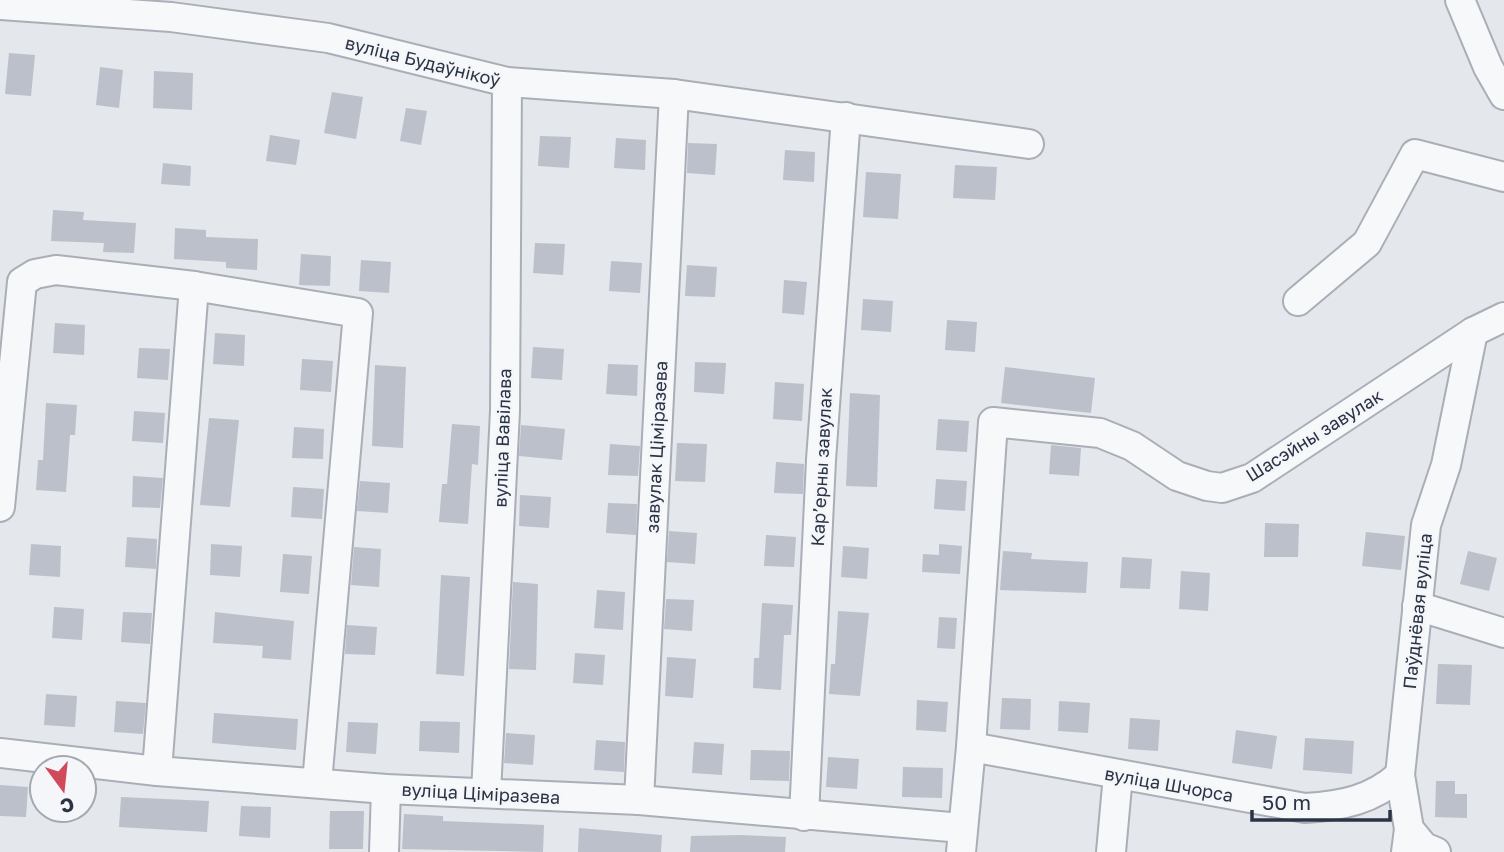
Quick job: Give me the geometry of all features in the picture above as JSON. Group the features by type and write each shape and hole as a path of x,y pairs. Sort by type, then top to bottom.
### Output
{"street":[{"path":"1460,0 1488,67 1504,95"},
{"name":"вуліца Будаўнікоў","path":"0,5 41,4 171,17 328,38 507,82 674,94 1028,144"},
{"name":"вуліца Вавілава","path":"486,793 505,411 507,82"},
{"name":"завулак Ціміразева","path":"639,800 674,94"},
{"name":"Карʼерны завулак","path":"804,816 821,460 846,117"},
{"path":"1298,301 1367,243 1415,154 1504,177"},
{"path":"0,302 35,274 56,270 194,286 358,313 317,783"},
{"path":"0,506 22,282"},
{"path":"157,771 194,286"},
{"name":"Шасэйны завулак","path":"971,747 993,422 1100,433 1132,446 1177,476 1222,488 1252,478 1473,332 1504,317"},
{"name":"Паўднёвая вуліца","path":"1407,841 1400,775 1426,525 1446,465 1473,332"},
{"path":"1417,606 1504,633"},
{"path":"962,840 971,747"},
{"name":"вуліца Шчорса","path":"971,747 1305,808 1350,803 1381,792 1400,775"},
{"name":"вуліца Ціміразева","path":"0,752 157,771 386,789 639,800 804,816 962,840"},
{"path":"1111,852 1118,775"},
{"path":"384,852 386,789"},
{"path":"1407,841 1436,852"}],"building":[{"path":"9,53 35,55 31,96 5,94"},
{"path":"100,67 123,70 119,108 96,105"},
{"path":"154,71 193,73 192,110 153,108"},
{"path":"332,92 363,97 356,139 324,133"},
{"path":"406,108 427,111 421,145 400,141"},
{"path":"270,135 300,140 296,165 266,161"},
{"path":"540,136 571,137 569,168 538,166"},
{"path":"616,138 646,140 645,170 614,168"},
{"path":"688,143 717,144 715,175 687,173"},
{"path":"785,150 815,152 814,182 783,180"},
{"path":"163,163 191,166 190,186 161,184"},
{"path":"955,165 997,167 995,200 953,198"},
{"path":"866,172 901,174 898,219 863,217"},
{"path":"53,210 84,212 83,220 136,223 134,253 103,252 104,243 51,241"},
{"path":"175,228 206,230 206,237 258,239 257,270 226,268 226,262 174,259"},
{"path":"535,243 565,244 563,275 533,273"},
{"path":"301,254 331,256 330,286 299,285"},
{"path":"361,260 391,262 389,293 359,291"},
{"path":"611,261 642,263 640,293 609,291"},
{"path":"687,265 717,267 715,297 685,296"},
{"path":"784,280 807,282 804,315 782,313"},
{"path":"863,299 893,301 891,332 861,330"},
{"path":"947,320 977,322 975,352 945,350"},
{"path":"55,323 85,325 84,355 53,353"},
{"path":"215,333 245,335 244,366 213,364"},
{"path":"533,347 564,349 562,380 531,378"},
{"path":"139,348 170,349 168,380 137,378"},
{"path":"302,359 333,361 331,392 300,390"},
{"path":"695,362 726,363 724,394 694,392"},
{"path":"608,364 638,365 637,396 606,394"},
{"path":"375,365 406,367 403,448 372,446"},
{"path":"1005,367 1095,378 1091,413 1001,403"},
{"path":"775,382 804,384 802,421 773,419"},
{"path":"850,393 880,395 877,487 846,486"},
{"path":"46,403 77,405 75,435 70,435 66,492 36,490 38,460 43,460"},
{"path":"134,411 165,413 163,443 132,441"},
{"path":"209,418 239,420 230,507 200,505"},
{"path":"938,419 969,421 967,452 936,450"},
{"path":"452,424 480,426 478,465 472,464 468,524 439,522 442,484 447,484"},
{"path":"521,425 565,429 562,460 519,456"},
{"path":"294,427 324,429 323,459 292,458"},
{"path":"677,443 707,444 705,482 675,481"},
{"path":"610,444 640,446 638,476 608,475"},
{"path":"1051,445 1081,448 1079,476 1049,474"},
{"path":"776,462 804,464 803,494 774,493"},
{"path":"133,476 163,478 160,508 132,507"},
{"path":"936,479 967,481 965,511 934,509"},
{"path":"360,481 390,483 388,513 357,511"},
{"path":"293,487 324,489 322,519 291,517"},
{"path":"520,495 551,497 549,528 519,526"},
{"path":"608,503 637,504 636,535 606,533"},
{"path":"1265,523 1299,524 1298,557 1264,557"},
{"path":"669,531 697,533 695,564 667,562"},
{"path":"1366,532 1405,536 1401,570 1362,566"},
{"path":"766,535 796,537 794,567 764,566"},
{"path":"127,537 157,539 156,569 125,567"},
{"path":"31,544 61,546 60,577 29,575"},
{"path":"211,544 242,546 240,577 210,575"},
{"path":"939,544 962,546 960,574 922,572 923,554 939,555"},
{"path":"843,546 869,548 867,579 841,577"},
{"path":"354,547 381,549 379,587 351,585"},
{"path":"1003,551 1032,553 1031,559 1088,562 1086,593 1000,590"},
{"path":"1468,551 1497,558 1489,591 1460,584"},
{"path":"283,554 312,556 309,594 280,592"},
{"path":"1122,557 1152,559 1150,589 1120,588"},
{"path":"1181,571 1210,573 1208,611 1179,609"},
{"path":"441,575 470,577 464,676 436,674"},
{"path":"513,582 538,584 536,670 509,669"},
{"path":"597,590 625,592 623,630 594,628"},
{"path":"666,599 694,600 692,631 664,629"},
{"path":"762,603 793,605 791,635 784,635 781,690 753,688 754,658 759,658"},
{"path":"54,607 84,609 82,640 52,638"},
{"path":"838,611 869,613 860,696 829,694 831,664 835,664"},
{"path":"123,612 152,613 150,644 121,642"},
{"path":"215,612 294,621 291,660 262,658 263,646 213,643"},
{"path":"939,617 957,618 955,649 937,648"},
{"path":"347,625 377,627 375,655 345,654"},
{"path":"575,653 605,655 603,685 573,683"},
{"path":"667,657 696,659 693,698 665,696"},
{"path":"1438,664 1472,665 1470,705 1436,704"},
{"path":"46,694 77,696 75,727 44,725"},
{"path":"1002,698 1031,699 1030,730 1000,729"},
{"path":"917,700 948,702 946,732 916,730"},
{"path":"116,701 146,703 143,734 114,732"},
{"path":"1059,701 1090,703 1088,733 1058,731"},
{"path":"214,713 298,719 296,750 212,743"},
{"path":"1130,718 1160,720 1158,751 1128,749"},
{"path":"420,721 460,722 459,753 419,751"},
{"path":"348,722 378,723 376,754 346,752"},
{"path":"1236,730 1277,736 1272,769 1232,763"},
{"path":"506,733 535,735 533,765 504,763"},
{"path":"1305,738 1354,741 1352,774 1303,770"},
{"path":"596,740 625,742 624,772 594,770"},
{"path":"694,742 724,744 722,775 692,773"},
{"path":"751,750 790,751 789,781 750,780"},
{"path":"828,757 859,759 857,789 826,787"},
{"path":"903,767 943,768 942,798 902,797"},
{"path":"1436,781 1455,781 1455,794 1467,794 1467,818 1435,817"},
{"path":"0,785 28,787 26,817 0,816"},
{"path":"121,797 209,801 207,832 119,827"},
{"path":"241,806 271,807 270,838 239,836"},
{"path":"330,811 364,811 363,849 329,849"},
{"path":"404,814 443,816 443,821 544,825 543,852 402,849"},
{"path":"579,828 662,835 661,852 578,852"},
{"path":"691,836 786,837 785,852 690,852"}]}
